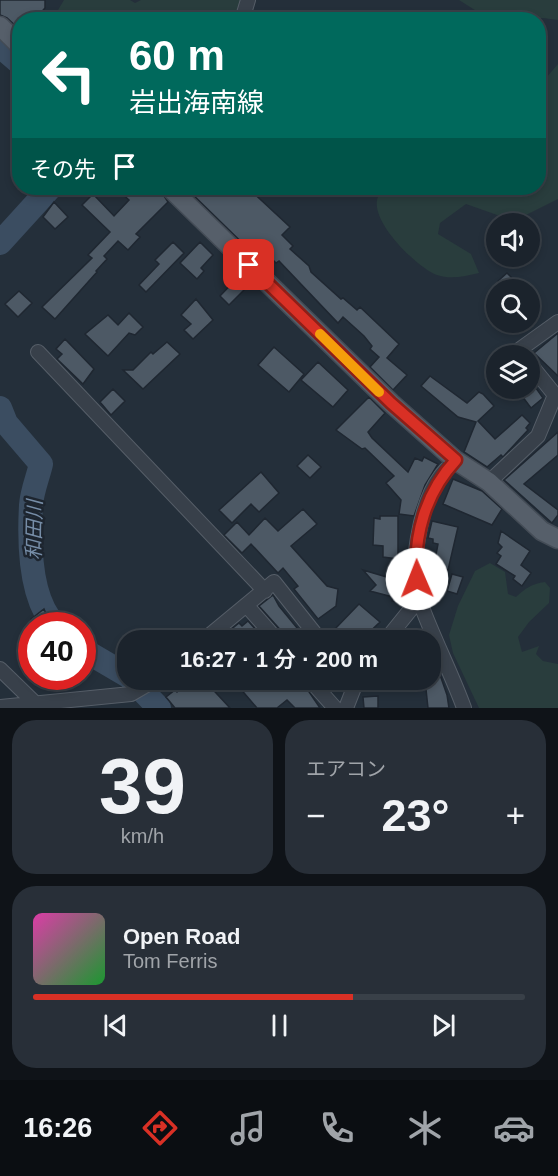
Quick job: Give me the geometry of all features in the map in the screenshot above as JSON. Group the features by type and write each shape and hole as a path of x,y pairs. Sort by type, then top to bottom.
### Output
{"main road":[{"path":"0,26 12,38"},
{"path":"177,195 391,403 456,460 489,482 542,531 558,539"}],"street":[{"path":"526,345 558,322"},
{"path":"38,352 265,591"},
{"path":"489,482 538,436 555,395 540,376"},
{"path":"456,460 438,479 419,528 415,558 419,599 449,666 464,708"},
{"path":"217,630 274,582 312,630"},
{"path":"394,630 419,599"},
{"path":"247,606 268,630"},
{"path":"0,669 36,704"},
{"path":"0,707 131,694 138,690"},
{"path":"319,690 335,708"},
{"path":"346,708 353,690"}],"green space":[{"path":"64,0 130,0 135,3 141,0 241,0 237,12 57,12"},
{"path":"459,0 558,0 558,20 546,18 546,12 478,12"},
{"path":"558,64 558,199 530,213 491,213 466,204 440,223 438,234 471,254 479,273 448,277 427,270 415,261 391,235 377,208 379,195 546,195 546,78"},
{"path":"490,563 505,572 508,594 516,597 529,587 545,582 550,588 549,603 529,622 518,637 522,652 539,646 536,654 543,661 558,664 558,708 479,708 453,653 449,635 458,606 475,571"}],"building":[{"path":"0,0 45,0 45,8 41,12 12,12 12,23 0,15"},
{"path":"94,195 114,216 129,200 124,195 164,195 168,202 136,234 140,237 128,250 118,241 104,256 107,259 97,272 55,319 42,307 92,258 88,255 110,232 82,205"},
{"path":"193,195 256,195 290,227 282,235 293,246 290,249 309,266 311,272 341,299 343,298 357,310 360,307 399,344 387,358 407,375 393,390 370,367 379,357 370,349 372,346 364,336 343,317 338,323 279,261 276,263 270,257 263,263"},
{"path":"54,202 68,217 55,229 43,217"},
{"path":"173,242 184,253 146,292 139,285 159,264 155,260"},
{"path":"200,242 213,255 201,268 204,271 197,279 180,263"},
{"path":"507,273 513,279 500,279"},
{"path":"240,275 250,284 229,305 220,296"},
{"path":"19,291 32,303 18,317 5,304"},
{"path":"196,299 213,320 193,339 184,330 191,324 181,315"},
{"path":"129,313 143,327 135,335 129,333 108,356 85,334 108,315 118,325"},
{"path":"558,333 558,376 540,359 540,348"},
{"path":"65,339 94,369 83,384 57,359 62,354 56,349"},
{"path":"167,342 180,354 143,389 123,370 133,370 151,352 153,354"},
{"path":"274,347 304,374 289,392 258,365"},
{"path":"318,362 348,390 333,407 301,380"},
{"path":"430,376 467,403 479,392 483,394 494,406 478,421 495,439 522,415 530,423 526,428 528,430 503,457 501,455 487,467 464,452 476,422 458,417 421,386"},
{"path":"113,389 125,401 111,415 100,402"},
{"path":"540,394 543,398 531,408 524,399 540,399"},
{"path":"369,397 385,413 368,432 372,438 408,472 415,458 422,461 424,457 438,464 425,485 414,516 399,514 401,500 386,483 394,476 365,448 362,449 336,430"},
{"path":"558,432 558,455 524,484 558,510 558,515 552,523 504,480"},
{"path":"308,455 321,467 310,478 297,466"},
{"path":"261,472 279,493 259,512 251,504 232,523 219,510"},
{"path":"453,479 482,491 502,509 492,525 443,504"},
{"path":"303,509 317,524 291,546 327,586 338,589 336,606 318,619 294,589 298,586 283,568 278,573 251,544 242,553 224,535 237,522 249,535 265,518 278,531"},
{"path":"380,516 398,516 398,559 383,557 383,546 373,545 374,518 380,519"},
{"path":"432,521 458,527 448,570 434,565 438,544 428,538"},
{"path":"501,531 530,551 521,565 531,573 522,586 513,579 515,576 496,564 501,556 497,553 502,547 498,543"},
{"path":"363,570 407,583 404,604 392,601 393,597 370,591 376,585"},
{"path":"452,574 463,577 457,594 447,591"},
{"path":"273,595 299,630 280,630 259,606"},
{"path":"359,604 380,622 372,630 334,630"},
{"path":"248,621 256,630 230,630 239,623 242,626"},
{"path":"441,678 449,708 428,708 426,690 441,690"},
{"path":"175,690 177,692 179,690 213,690 230,708 175,708 166,697"},
{"path":"242,690 308,690 320,708 295,708 287,700 277,708 257,708"},
{"path":"378,696 378,708 364,708 363,697"}],"waterway":[{"name":"和田川","path":"0,46 12,56"},
{"name":"和田川","path":"0,243 44,195"},
{"name":"和田川","path":"0,408 6,423 41,464 32,500 31,552 36,586 46,612"},
{"name":"和田川","path":"96,657 117,670"},
{"name":"和田川","path":"142,690 159,708"}],"slow traffic":[{"path":"320,334 379,392"}],"route":[{"path":"249,265 391,403 456,460 438,479 419,528 415,558 417,579"}]}
